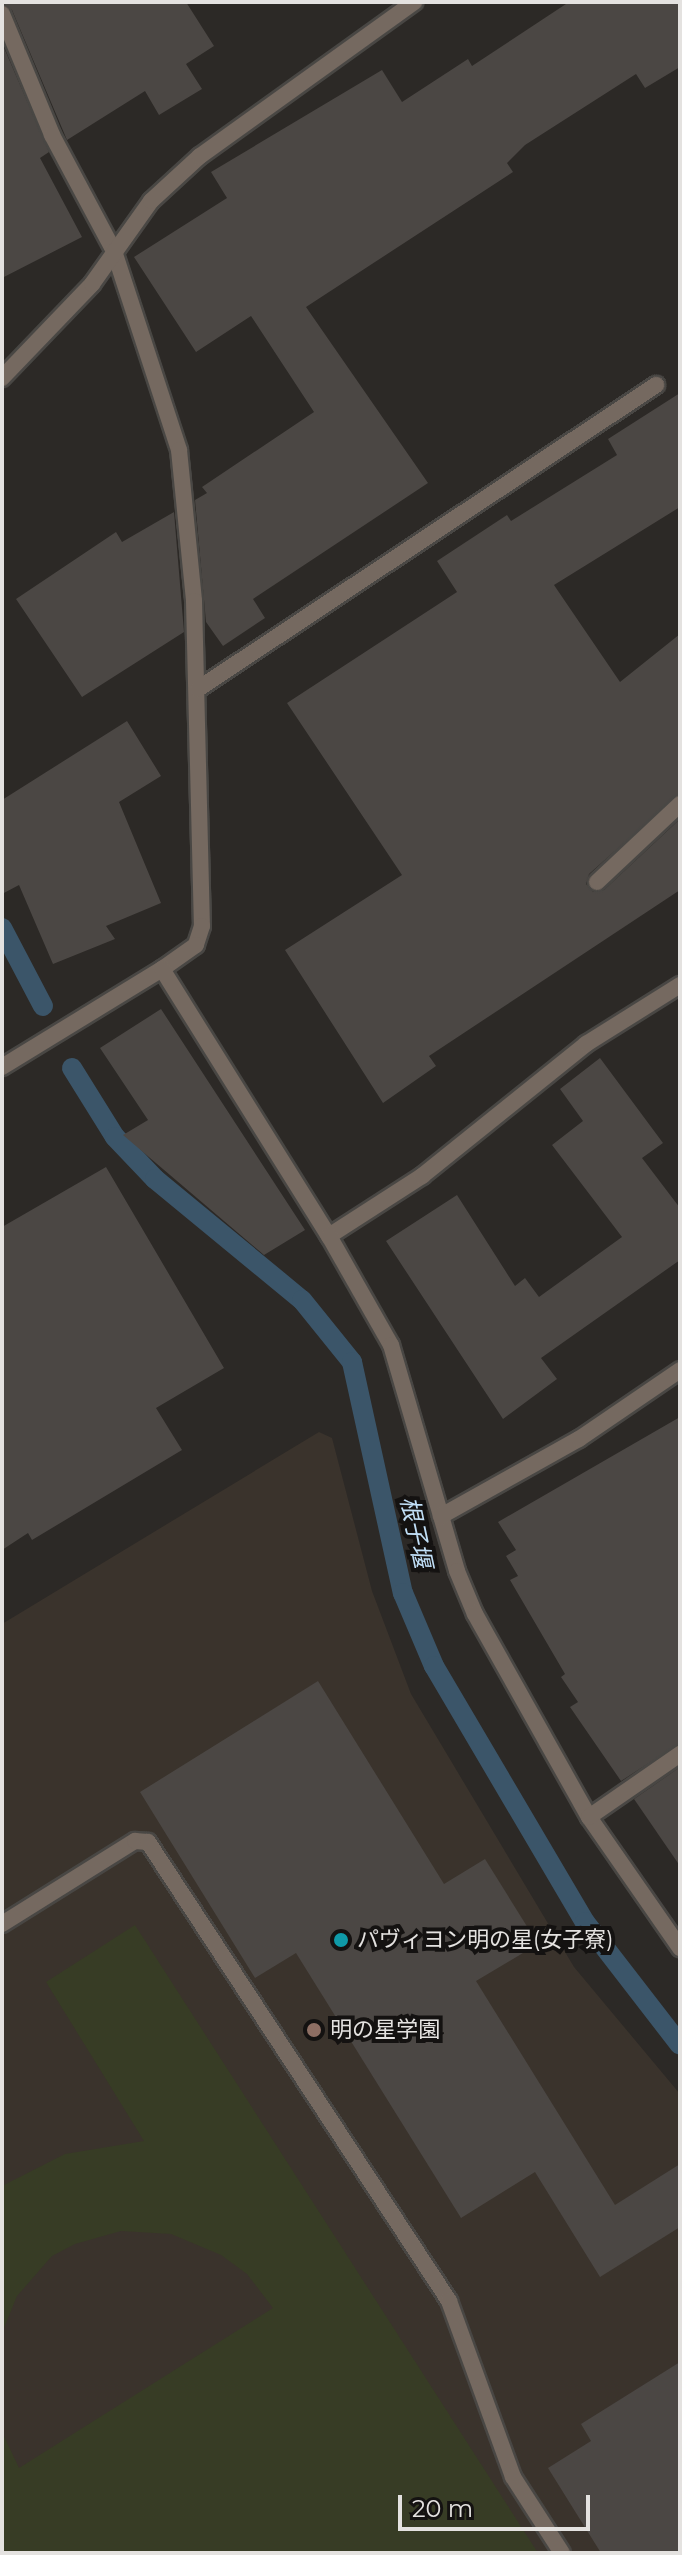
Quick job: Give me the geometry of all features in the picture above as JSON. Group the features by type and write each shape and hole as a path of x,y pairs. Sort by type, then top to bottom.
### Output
{"street":[{"path":"2,378 63,317 151,201 200,156 414,2"},
{"path":"2,14 52,135 114,251 179,450 189,522 198,689 202,926 196,945 162,969 2,1067"},
{"path":"198,689 656,385"},
{"path":"597,882 680,804"},
{"path":"162,969 329,1236 396,1358 441,1516 475,1614 589,1817 680,1948"},
{"path":"329,1236 422,1176 586,1044 680,985"},
{"path":"441,1516 579,1439 680,1370"},
{"path":"589,1817 680,1754"},
{"path":"2,1924 135,1841 148,1842 449,2301 513,2477 562,2553"}],"shaded area":[{"name":"明の星学園","path":"319,1432 332,1438 372,1591 411,1694 574,1967 680,2094 680,2553 2,2553 2,1624"}],"green space":[{"path":"135,1925 538,2553 2,2553 2,2432 19,2468 273,2308 247,2274 221,2255 171,2234 121,2231 75,2244 52,2256 17,2296 2,2333 2,2186 65,2154 144,2141 46,1982"}],"building":[{"path":"2,2 186,2 214,46 186,64 202,89 159,115 145,91 67,140 12,10"},
{"path":"569,2 680,2 680,67 645,88 636,74 525,145 507,163 513,172 306,307 428,483 253,599 265,618 223,646 206,622 195,500 207,493 202,487 314,412 251,316 196,352 134,257 227,198 211,172 382,70 402,102 468,59 472,66"},
{"path":"2,43 49,152 40,158 82,237 2,278"},
{"path":"680,393 680,507 554,585 620,682 680,634 680,793 589,874 586,884 593,892 604,890 680,819 680,890 429,1056 436,1066 383,1103 285,950 402,875 287,703 457,592 437,561 507,515 511,521 617,455 608,439"},
{"path":"174,512 184,632 82,697 16,599 116,532 122,542"},
{"path":"127,721 161,776 119,802 161,903 106,926 115,939 53,964 19,885 2,894 2,800"},
{"path":"161,1009 305,1230 264,1255 123,1135 148,1120 100,1048"},
{"path":"600,1058 663,1143 642,1158 680,1208 680,1260 541,1358 557,1379 503,1419 386,1241 457,1195 515,1286 525,1278 539,1297 622,1237 552,1145 583,1121 560,1089"},
{"path":"106,1167 224,1368 156,1408 182,1450 32,1540 28,1533 2,1550 2,1227"},
{"path":"680,1417 680,1743 621,1781 570,1707 578,1702 561,1677 565,1674 510,1580 518,1576 506,1556 516,1550 498,1522"},
{"name":"パヴィヨン明の星(女子寮)","path":"318,1681 444,1884 485,1859 538,1944 476,1981 615,2205 680,2164 680,2227 600,2277 535,2172 461,2218 296,1953 255,1978 140,1792"},
{"path":"680,1767 680,1866 634,1799"},
{"path":"680,2362 680,2553 601,2553 548,2468 591,2441 581,2424"}],"waterway":[{"name":"根子堰","path":"2,928 43,1006"},
{"name":"根子堰","path":"72,1068 115,1137 155,1179 302,1300 352,1362 403,1593 434,1666 585,1922 680,2045"}],"place":[{"name":"パヴィヨン明の星(女子寮)","path":"341,1940"},
{"name":"明の星学園","path":"314,2030"}]}
